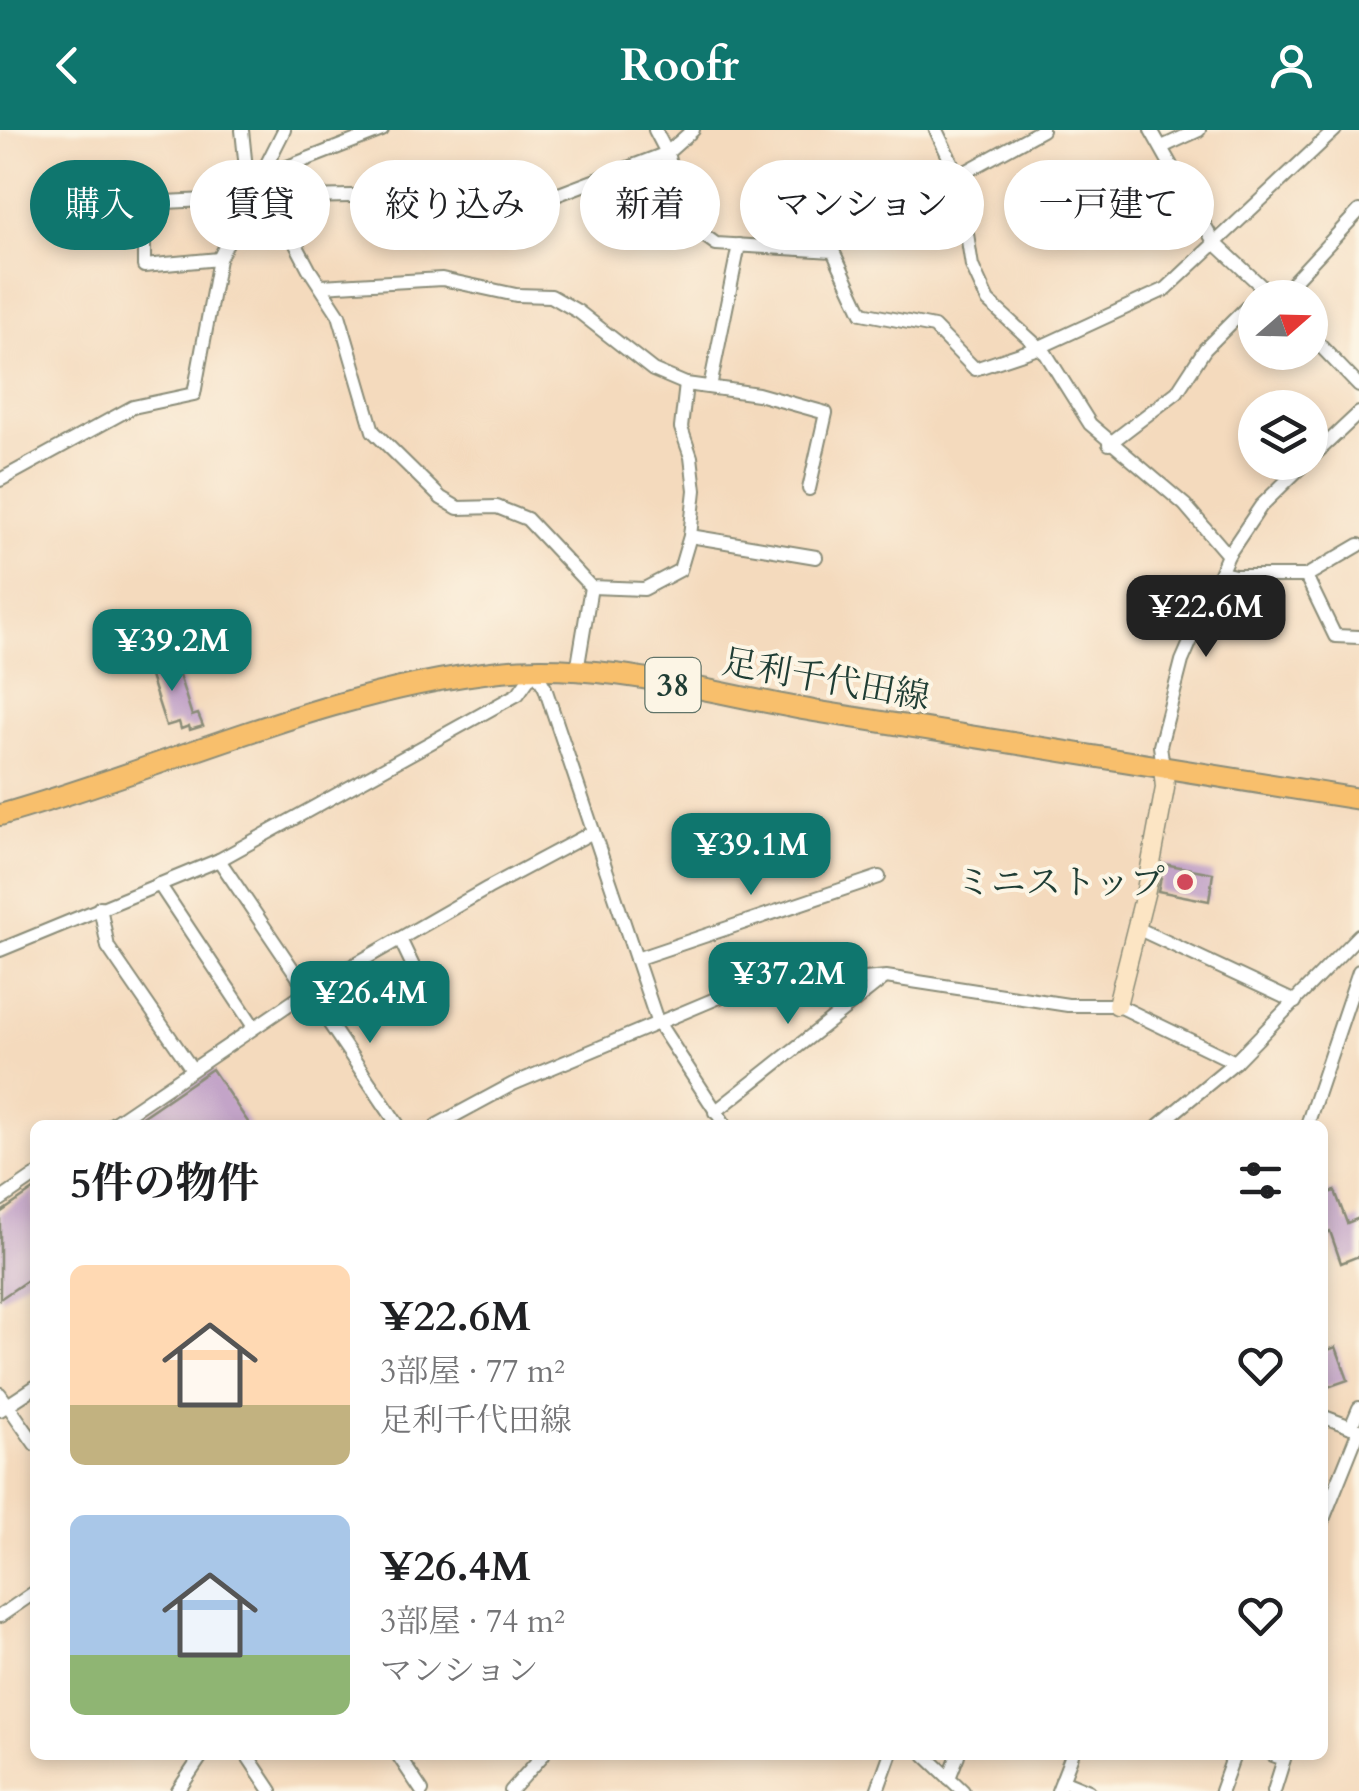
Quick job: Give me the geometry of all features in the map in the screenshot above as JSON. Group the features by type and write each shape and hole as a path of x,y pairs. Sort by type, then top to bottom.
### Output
{"main road":[{"name":"足利千代田線","path":"0,815 317,710 438,680 535,670 627,676 878,722 1359,799"}],"street":[{"path":"242,130 245,160"},
{"path":"268,160 284,130"},
{"path":"305,160 382,130"},
{"path":"655,130 667,152 678,194 694,228 716,244 833,251 862,313 934,327 974,369 1038,348 1166,289 1206,250"},
{"path":"330,197 454,194 497,212 514,211 667,152 692,130"},
{"path":"936,130 950,160"},
{"path":"984,162 1042,130"},
{"path":"1151,130 1169,160"},
{"path":"1162,148 1199,130"},
{"path":"1251,280 1214,242 1335,130"},
{"path":"190,201 144,204 144,266 220,259"},
{"path":"1284,280 1359,211"},
{"path":"710,387 739,245"},
{"path":"0,480 134,406 194,394 224,250"},
{"path":"300,250 339,316 372,430 441,498 458,508 497,507 526,519 591,587 644,589 680,570 690,536 695,490 691,457 681,428 686,384"},
{"path":"970,250 972,266 988,301 1046,354 1090,424 1109,444 1185,504 1228,555"},
{"path":"320,286 442,279 516,295 550,296 579,312 653,370 686,384 758,394 826,413 809,489"},
{"path":"1109,444 1177,392 1205,349 1238,320"},
{"path":"1328,354 1359,386"},
{"path":"1328,443 1359,414"},
{"path":"1117,1005 1139,928 1165,788 1160,746 1182,661 1228,555 1261,506 1288,480"},
{"path":"690,536 816,556"},
{"path":"1222,573 1306,576 1359,545"},
{"path":"1306,576 1335,636 1359,637"},
{"path":"577,671 591,587"},
{"path":"0,950 219,860 518,694 535,670 546,688 657,1022 721,1120"},
{"path":"117,1120 307,992 593,832"},
{"path":"219,860 395,1120"},
{"path":"636,959 879,876"},
{"path":"158,884 254,1028"},
{"path":"100,907 108,947 192,1070"},
{"path":"1139,928 1296,1002"},
{"path":"400,939 432,1006"},
{"path":"1165,1120 1235,1062 1358,944"},
{"path":"1309,1120 1359,972"},
{"path":"446,1120 513,1084 734,991 886,976 1068,1006 1117,1005 1235,1062"},
{"path":"715,1112 886,976"},
{"path":"0,1200 30,1179"},
{"path":"30,1390 3,1403 30,1438"},
{"path":"1328,1506 1356,1429 1359,1408"},
{"path":"1328,1418 1356,1429"},
{"path":"0,1616 30,1595"},
{"path":"178,1791 199,1760"},
{"path":"250,1760 271,1791"},
{"path":"401,1760 422,1791"},
{"path":"511,1791 539,1760"},
{"path":"877,1791 888,1760"},
{"path":"929,1760 963,1791"},
{"path":"949,1778 956,1760"},
{"path":"1070,1760 1060,1786 1089,1791"},
{"path":"1222,1791 1232,1760"},
{"path":"1274,1791 1284,1760"}],"building":[{"path":"173,656 192,716 198,714 203,726 181,729 179,722 166,726 146,664"},
{"name":"ミニストップ","path":"1164,864 1213,873 1209,901 1158,891"},
{"path":"212,1069 247,1120 137,1120"},
{"path":"1335,1191 1347,1223 1359,1218 1359,1256 1341,1263 1328,1232 1328,1193"},
{"path":"30,1192 30,1278 0,1299 0,1213"},
{"path":"1336,1347 1348,1380 1328,1387 1328,1350"}],"place":[{"name":"ミニストップ","path":"1185,882"}]}
